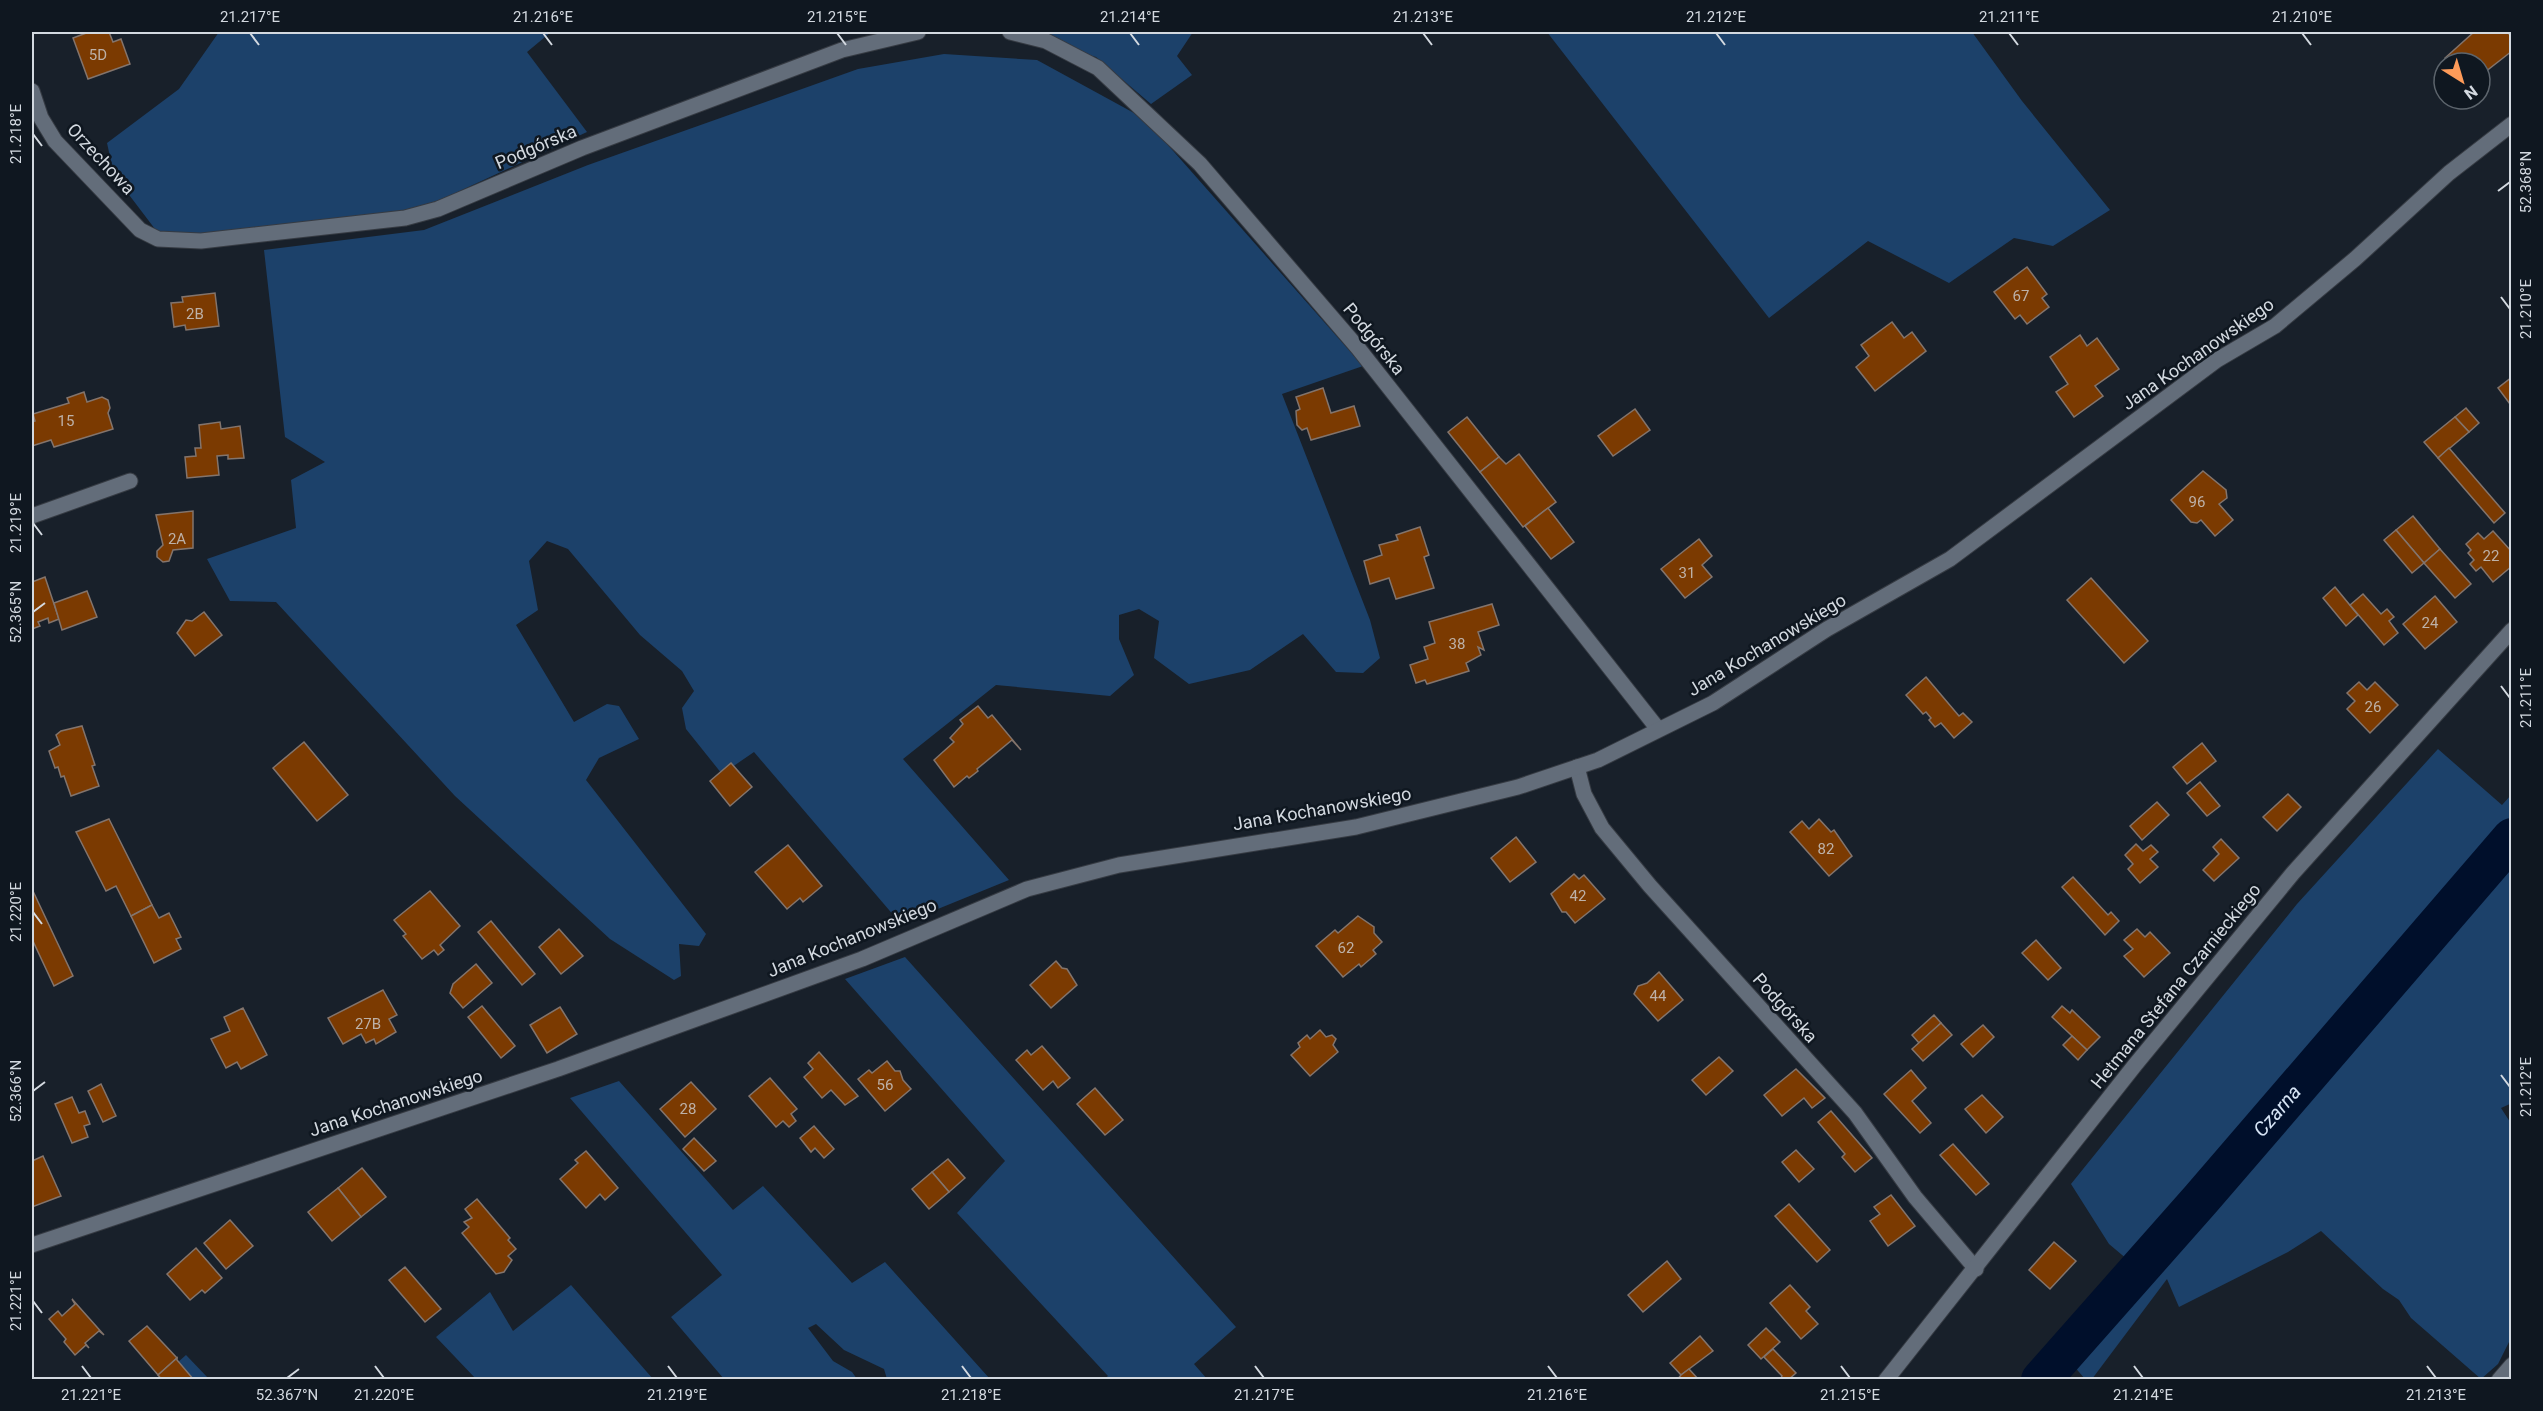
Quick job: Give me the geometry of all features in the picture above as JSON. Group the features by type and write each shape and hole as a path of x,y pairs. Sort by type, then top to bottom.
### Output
{"street":[{"name":"Podgórska","path":"158,239 201,241 405,218 438,209 582,148 842,50 918,32"},
{"name":"Podgórska","path":"1010,32 1046,41 1098,68 1200,164 1358,348 1658,729"},
{"name":"Orzechowa","path":"32,91 41,118 55,141 140,230 158,239"},
{"name":"Jana Kochanowskiego","path":"32,1245 558,1069 862,959 1027,889 1130,863 1356,827 1518,787 1598,760 1713,703 1827,629 1950,559 2217,360 2275,326 2450,173 2511,124"},
{"path":"32,516 130,481"},
{"name":"Hetmana Stefana Czarnieckiego","path":"1886,1380 2135,1065 2293,873 2511,630"},
{"name":"Podgórska","path":"1577,767 1584,794 1602,828 1658,894 1855,1113 1915,1197 1976,1269"},
{"path":"2499,1380 2511,1365"}],"shaded area":[{"path":"219,32 551,32 527,52 587,132 462,190 421,214 182,242 158,233 114,175 107,143 179,89"},
{"path":"1011,32 1193,32 1177,56 1192,75 1151,104 1096,57 1015,36"},
{"path":"1547,32 1972,32 2022,101 2110,210 2053,246 2014,238 1949,283 1868,241 1769,318"},
{"path":"944,54 1037,60 1145,119 1363,366 1282,394 1370,620 1380,658 1363,673 1336,672 1303,634 1250,670 1189,684 1154,658 1159,621 1139,609 1119,615 1119,639 1134,675 1110,696 996,685 903,759 1009,880 901,924 754,752 722,774 686,729 682,708 694,691 682,671 640,635 568,549 547,541 529,561 538,610 516,625 574,722 607,704 619,706 639,739 599,758 586,780 706,934 699,946 679,944 681,976 674,980 610,939 455,796 276,602 230,601 207,559 296,528 291,480 325,462 285,437 264,250 424,230 588,165 858,69"},
{"path":"2438,749 2502,805 2511,795 2511,829 2134,1265 2109,1244 2071,1184 2297,904"},
{"path":"2511,852 2512,1103 2501,1108 2512,1125 2512,1336 2498,1364 2481,1379 2411,1318 2399,1300 2383,1289 2321,1231 2288,1252 2179,1307 2167,1279 2092,1379 2085,1379 2067,1358 2152,1265"},
{"path":"905,957 1236,1327 1194,1364 1207,1379 1104,1379 1108,1376 957,1213 1005,1161 845,979"},
{"path":"619,1081 733,1210 763,1186 852,1283 885,1262 990,1379 887,1379 884,1369 844,1350 816,1324 808,1328 833,1361 852,1372 857,1379 724,1379 671,1317 722,1275 570,1098"},
{"path":"571,1285 653,1379 476,1379 436,1337 490,1292 513,1331"},
{"path":"186,1355 209,1379 158,1380"}],"building":[{"path":"89,32 109,32 113,42 121,39 130,64 88,79 73,38"},
{"path":"2474,32 2507,32 2512,37 2512,51 2492,67 2492,51 2453,51"},
{"path":"2027,267 2047,294 2042,298 2049,307 2027,324 2020,315 2015,319 1994,292"},
{"path":"215,293 219,326 186,330 185,325 174,327 171,303 183,302 182,297"},
{"path":"1892,322 1904,338 1912,332 1926,351 1875,391 1856,367 1869,356 1861,345"},
{"path":"2080,335 2087,346 2097,338 2119,369 2095,386 2103,396 2074,417 2056,392 2068,384 2050,357"},
{"path":"2512,377 2512,403 2510,404 2498,388"},
{"path":"1323,388 1331,413 1354,406 1360,426 1311,440 1307,428 1302,430 1297,425 1296,411 1300,409 1296,397"},
{"path":"84,392 87,402 102,397 108,400 110,408 108,413 113,429 54,447 51,440 32,446 32,422 35,421 33,414 69,403 67,398"},
{"path":"2466,408 2479,423 2469,432 2455,417"},
{"path":"1635,409 1650,430 1613,456 1598,436"},
{"path":"1467,417 1499,457 1480,472 1448,432"},
{"path":"2455,417 2469,432 2438,458 2424,442"},
{"path":"220,422 221,429 240,426 244,458 228,459 228,455 217,456 219,475 187,478 185,457 196,456 195,448 201,448 199,425"},
{"path":"2449,448 2505,513 2494,523 2438,458"},
{"path":"1519,454 1556,502 1523,527 1480,472 1499,457 1506,464"},
{"path":"2203,471 2226,490 2227,498 2219,504 2233,520 2215,536 2201,520 2197,523 2191,522 2171,500"},
{"path":"1548,508 1574,542 1551,559 1525,526"},
{"path":"193,511 193,548 173,550 169,561 163,562 157,557 157,551 163,545 156,515"},
{"path":"2413,516 2440,549 2424,563 2396,530"},
{"path":"1420,527 1429,555 1424,557 1434,588 1396,599 1389,578 1370,584 1364,561 1382,555 1379,545 1398,540 1396,535"},
{"path":"2396,530 2424,563 2412,573 2384,540"},
{"path":"2493,531 2512,552 2512,566 2493,582 2481,567 2476,571 2470,564 2474,560 2468,553 2471,550 2466,544 2478,533 2484,539"},
{"path":"1699,539 1712,556 1702,565 1712,577 1685,598 1661,569"},
{"path":"2440,549 2471,584 2455,598 2424,563"},
{"path":"45,577 59,619 49,623 48,618 38,622 40,626 32,629 32,582"},
{"path":"2091,578 2148,641 2124,663 2067,600"},
{"path":"2335,587 2358,615 2346,626 2323,598"},
{"path":"87,591 97,617 62,630 54,603"},
{"path":"2363,594 2381,614 2387,609 2394,617 2389,621 2398,633 2384,645 2350,605"},
{"path":"2435,596 2457,622 2425,649 2403,624"},
{"path":"1492,604 1499,625 1478,632 1484,650 1478,647 1481,655 1466,663 1469,671 1427,684 1425,680 1416,683 1410,665 1428,659 1424,647 1435,643 1429,622"},
{"path":"204,612 222,635 195,656 177,633 186,620 192,621"},
{"path":"1926,677 1959,716 1963,713 1972,722 1954,738 1941,723 1935,727 1926,712 1923,714 1906,695"},
{"path":"2359,682 2367,690 2375,682 2398,705 2370,733 2347,709 2355,701 2347,693"},
{"path":"978,706 988,718 992,715 1021,750 1012,740 977,769 978,771 969,778 967,776 954,787 934,760 954,742 950,738 963,724 960,720"},
{"path":"82,726 95,765 92,766 99,786 71,796 64,776 61,777 58,767 55,768 49,751 60,745 56,735 61,731"},
{"path":"304,742 348,795 317,821 273,768"},
{"path":"2202,743 2216,761 2187,784 2173,767"},
{"path":"731,763 752,787 730,806 710,781"},
{"path":"2200,782 2220,806 2207,816 2187,793"},
{"path":"2288,794 2301,807 2277,831 2263,817"},
{"path":"2157,802 2169,815 2142,840 2130,826"},
{"path":"109,819 152,905 131,916 116,886 106,891 76,832"},
{"path":"1819,819 1831,832 1834,830 1852,856 1829,876 1790,832 1802,821 1809,829"},
{"path":"1516,837 1536,862 1510,882 1491,858"},
{"path":"2221,839 2239,858 2214,881 2203,870 2219,854 2213,847"},
{"path":"2136,844 2143,851 2151,845 2158,852 2150,859 2158,867 2140,883 2128,869 2133,864 2125,855"},
{"path":"788,845 822,886 803,902 800,898 787,909 755,872"},
{"path":"1574,874 1579,879 1584,875 1605,899 1575,923 1566,912 1562,912 1551,894"},
{"path":"2073,877 2108,915 2111,912 2119,921 2105,935 2062,887"},
{"path":"32,889 73,976 54,986 32,939"},
{"path":"430,891 460,926 440,945 444,950 438,955 434,950 422,959 403,936 406,934 394,920"},
{"path":"152,905 159,918 169,913 181,937 176,939 181,949 154,963 131,916"},
{"path":"1358,916 1374,927 1374,933 1382,942 1373,950 1376,954 1361,967 1359,964 1343,977 1316,946 1335,930 1338,933"},
{"path":"491,921 535,974 522,985 478,932"},
{"path":"559,929 583,956 561,974 539,947"},
{"path":"2137,929 2145,937 2150,932 2170,953 2144,977 2124,956 2133,949 2124,940"},
{"path":"2036,940 2061,968 2048,980 2022,953"},
{"path":"1056,961 1062,968 1067,969 1077,985 1051,1008 1030,985"},
{"path":"476,964 492,983 463,1008 450,993 453,984"},
{"path":"1659,972 1683,1000 1658,1021 1634,994 1638,986 1647,983"},
{"path":"383,990 397,1015 389,1019 396,1032 376,1044 374,1039 366,1043 361,1034 343,1044 328,1018"},
{"path":"482,1006 515,1046 501,1058 468,1017"},
{"path":"2062,1006 2070,1013 2072,1010 2100,1037 2087,1050 2052,1017"},
{"path":"560,1007 577,1034 547,1053 530,1025"},
{"path":"243,1008 267,1055 241,1069 237,1062 226,1068 211,1039 230,1031 224,1017"},
{"path":"1934,1015 1941,1023 1919,1043 1912,1035"},
{"path":"1941,1023 1952,1035 1923,1061 1912,1049"},
{"path":"1983,1025 1994,1037 1973,1057 1961,1044"},
{"path":"1320,1030 1326,1037 1332,1035 1336,1039 1333,1045 1338,1052 1310,1076 1291,1055 1300,1047 1298,1043 1307,1035 1310,1039"},
{"path":"2072,1036 2087,1050 2078,1060 2063,1045"},
{"path":"1042,1046 1070,1078 1058,1088 1053,1081 1043,1090 1016,1060 1027,1050 1031,1055"},
{"path":"819,1052 858,1096 845,1105 831,1090 822,1098 804,1077 813,1069 808,1063"},
{"path":"1719,1057 1733,1071 1706,1095 1692,1080"},
{"path":"887,1061 895,1071 900,1071 903,1080 911,1089 885,1111 858,1079 869,1070 872,1073"},
{"path":"1796,1069 1825,1098 1812,1108 1804,1098 1782,1116 1764,1095"},
{"path":"1911,1070 1926,1088 1912,1101 1931,1123 1920,1133 1884,1094"},
{"path":"770,1078 797,1109 791,1114 796,1121 789,1127 783,1121 776,1127 749,1096"},
{"path":"691,1082 716,1109 685,1137 660,1109"},
{"path":"101,1084 116,1116 103,1122 88,1091"},
{"path":"1095,1088 1123,1120 1105,1135 1077,1104"},
{"path":"1982,1095 2003,1117 1986,1133 1965,1109"},
{"path":"72,1097 79,1113 85,1111 90,1124 84,1126 88,1137 72,1143 55,1104"},
{"path":"1831,1111 1872,1158 1855,1172 1842,1157 1845,1154 1818,1122"},
{"path":"814,1126 834,1149 824,1158 815,1148 811,1152 800,1138"},
{"path":"694,1138 716,1161 704,1171 683,1149"},
{"path":"1953,1144 1989,1184 1976,1195 1940,1155"},
{"path":"1796,1150 1814,1169 1799,1182 1782,1162"},
{"path":"586,1151 618,1188 605,1200 600,1194 586,1208 560,1179 578,1163 575,1160"},
{"path":"43,1156 61,1196 32,1207 32,1161"},
{"path":"948,1159 965,1178 949,1192 932,1172"},
{"path":"362,1168 386,1197 361,1217 338,1188"},
{"path":"932,1172 949,1192 929,1209 912,1189"},
{"path":"338,1188 361,1217 332,1241 308,1212"},
{"path":"1891,1195 1915,1226 1888,1246 1870,1221 1880,1214 1874,1207"},
{"path":"477,1199 510,1238 508,1240 516,1249 508,1256 512,1260 504,1272 496,1274 462,1233 469,1227 464,1222 472,1218 465,1209"},
{"path":"1789,1204 1830,1250 1817,1262 1775,1216"},
{"path":"230,1220 253,1246 226,1269 204,1243"},
{"path":"2054,1242 2076,1261 2050,1289 2029,1270"},
{"path":"196,1248 222,1278 205,1293 202,1290 190,1300 167,1274"},
{"path":"1667,1261 1681,1279 1643,1312 1628,1295"},
{"path":"405,1267 441,1309 425,1322 389,1280"},
{"path":"1790,1285 1810,1307 1806,1311 1818,1324 1801,1339 1770,1303"},
{"path":"72,1299 104,1335 99,1331 85,1343 89,1348 86,1345 75,1355 64,1342 66,1339 49,1319 58,1311 62,1316 75,1304"},
{"path":"147,1326 177,1358 158,1375 129,1341"},
{"path":"1766,1328 1780,1342 1761,1359 1748,1345"},
{"path":"1700,1336 1713,1351 1681,1375 1670,1363"},
{"path":"1773,1349 1796,1373 1788,1380 1780,1380 1782,1376 1764,1357"},
{"path":"177,1358 194,1380 162,1380 158,1375"},
{"path":"1689,1369 1699,1380 1677,1380 1681,1375"}],"waterway":[{"name":"Czarna","path":"2041,1380 2201,1199 2512,838"}]}
